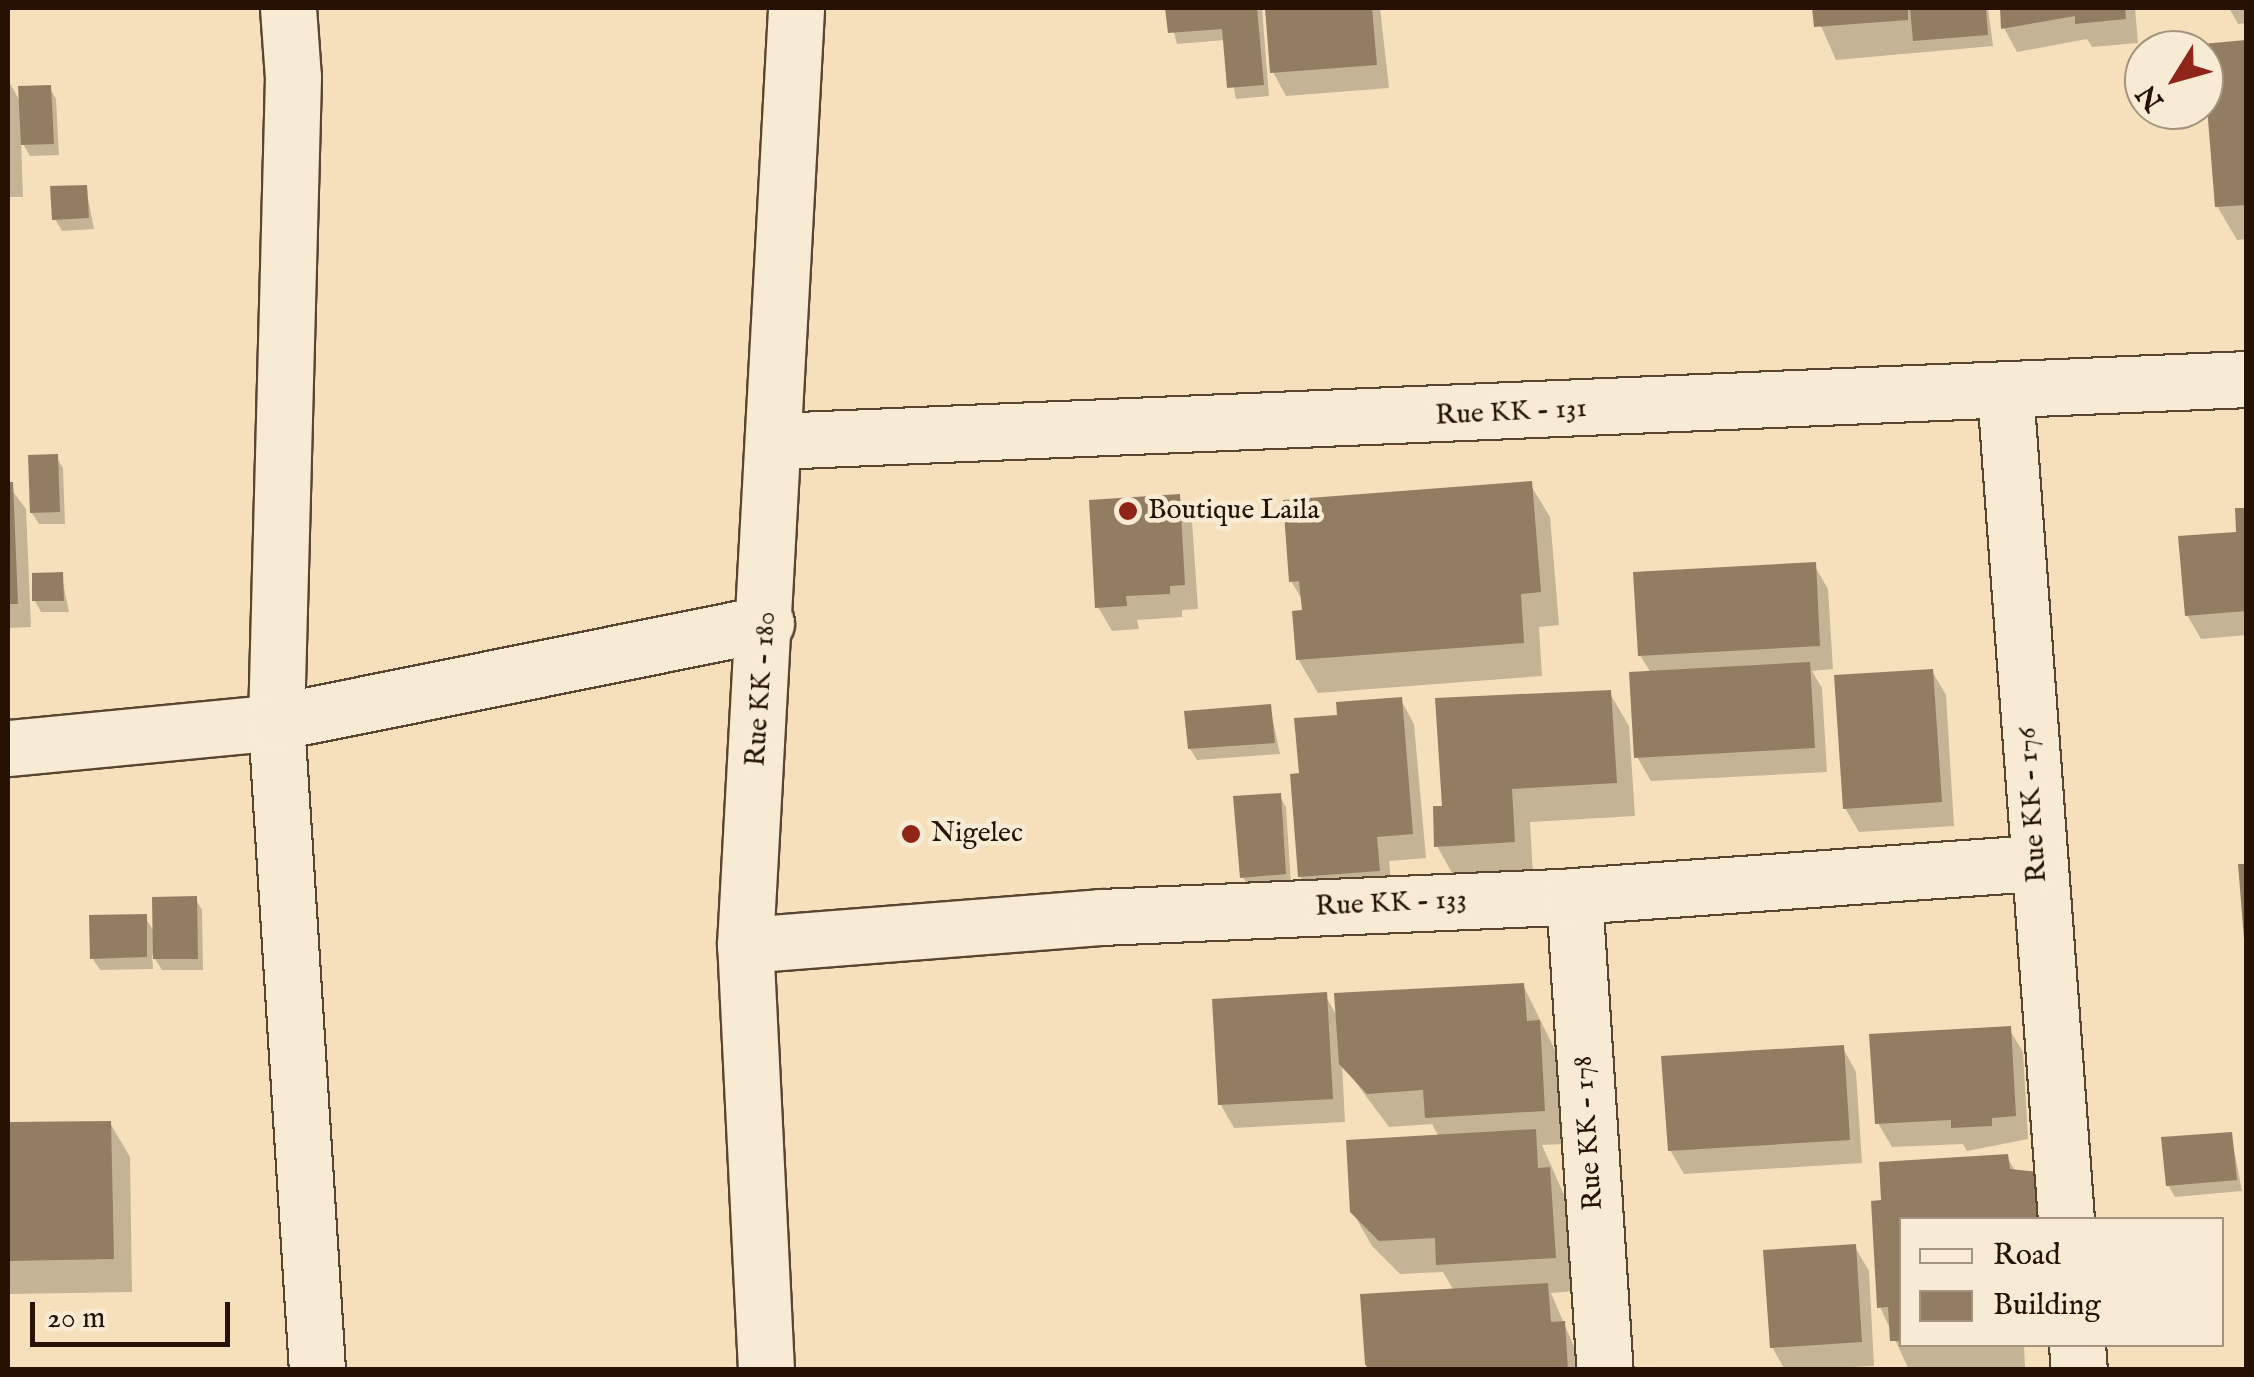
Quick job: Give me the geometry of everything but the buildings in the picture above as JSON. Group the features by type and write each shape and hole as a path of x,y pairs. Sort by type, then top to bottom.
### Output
{"street":[{"path":"288,8 293,77 276,722 316,1370"},
{"name":"Rue KK - 180","path":"766,1370 745,946 766,624 796,8"},
{"name":"Rue KK - 131","path":"775,441 2246,379"},
{"name":"Rue KK - 176","path":"2006,391 2037,863 2066,1217"},
{"path":"8,748 276,722 766,624"},
{"name":"Rue KK - 133","path":"745,946 1101,917 1574,896 2037,863"},
{"name":"Rue KK - 178","path":"1574,896 1605,1370"}],"place":[{"name":"Boutique Laila","path":"1128,511"},
{"name":"Nigelec","path":"911,834"}]}
